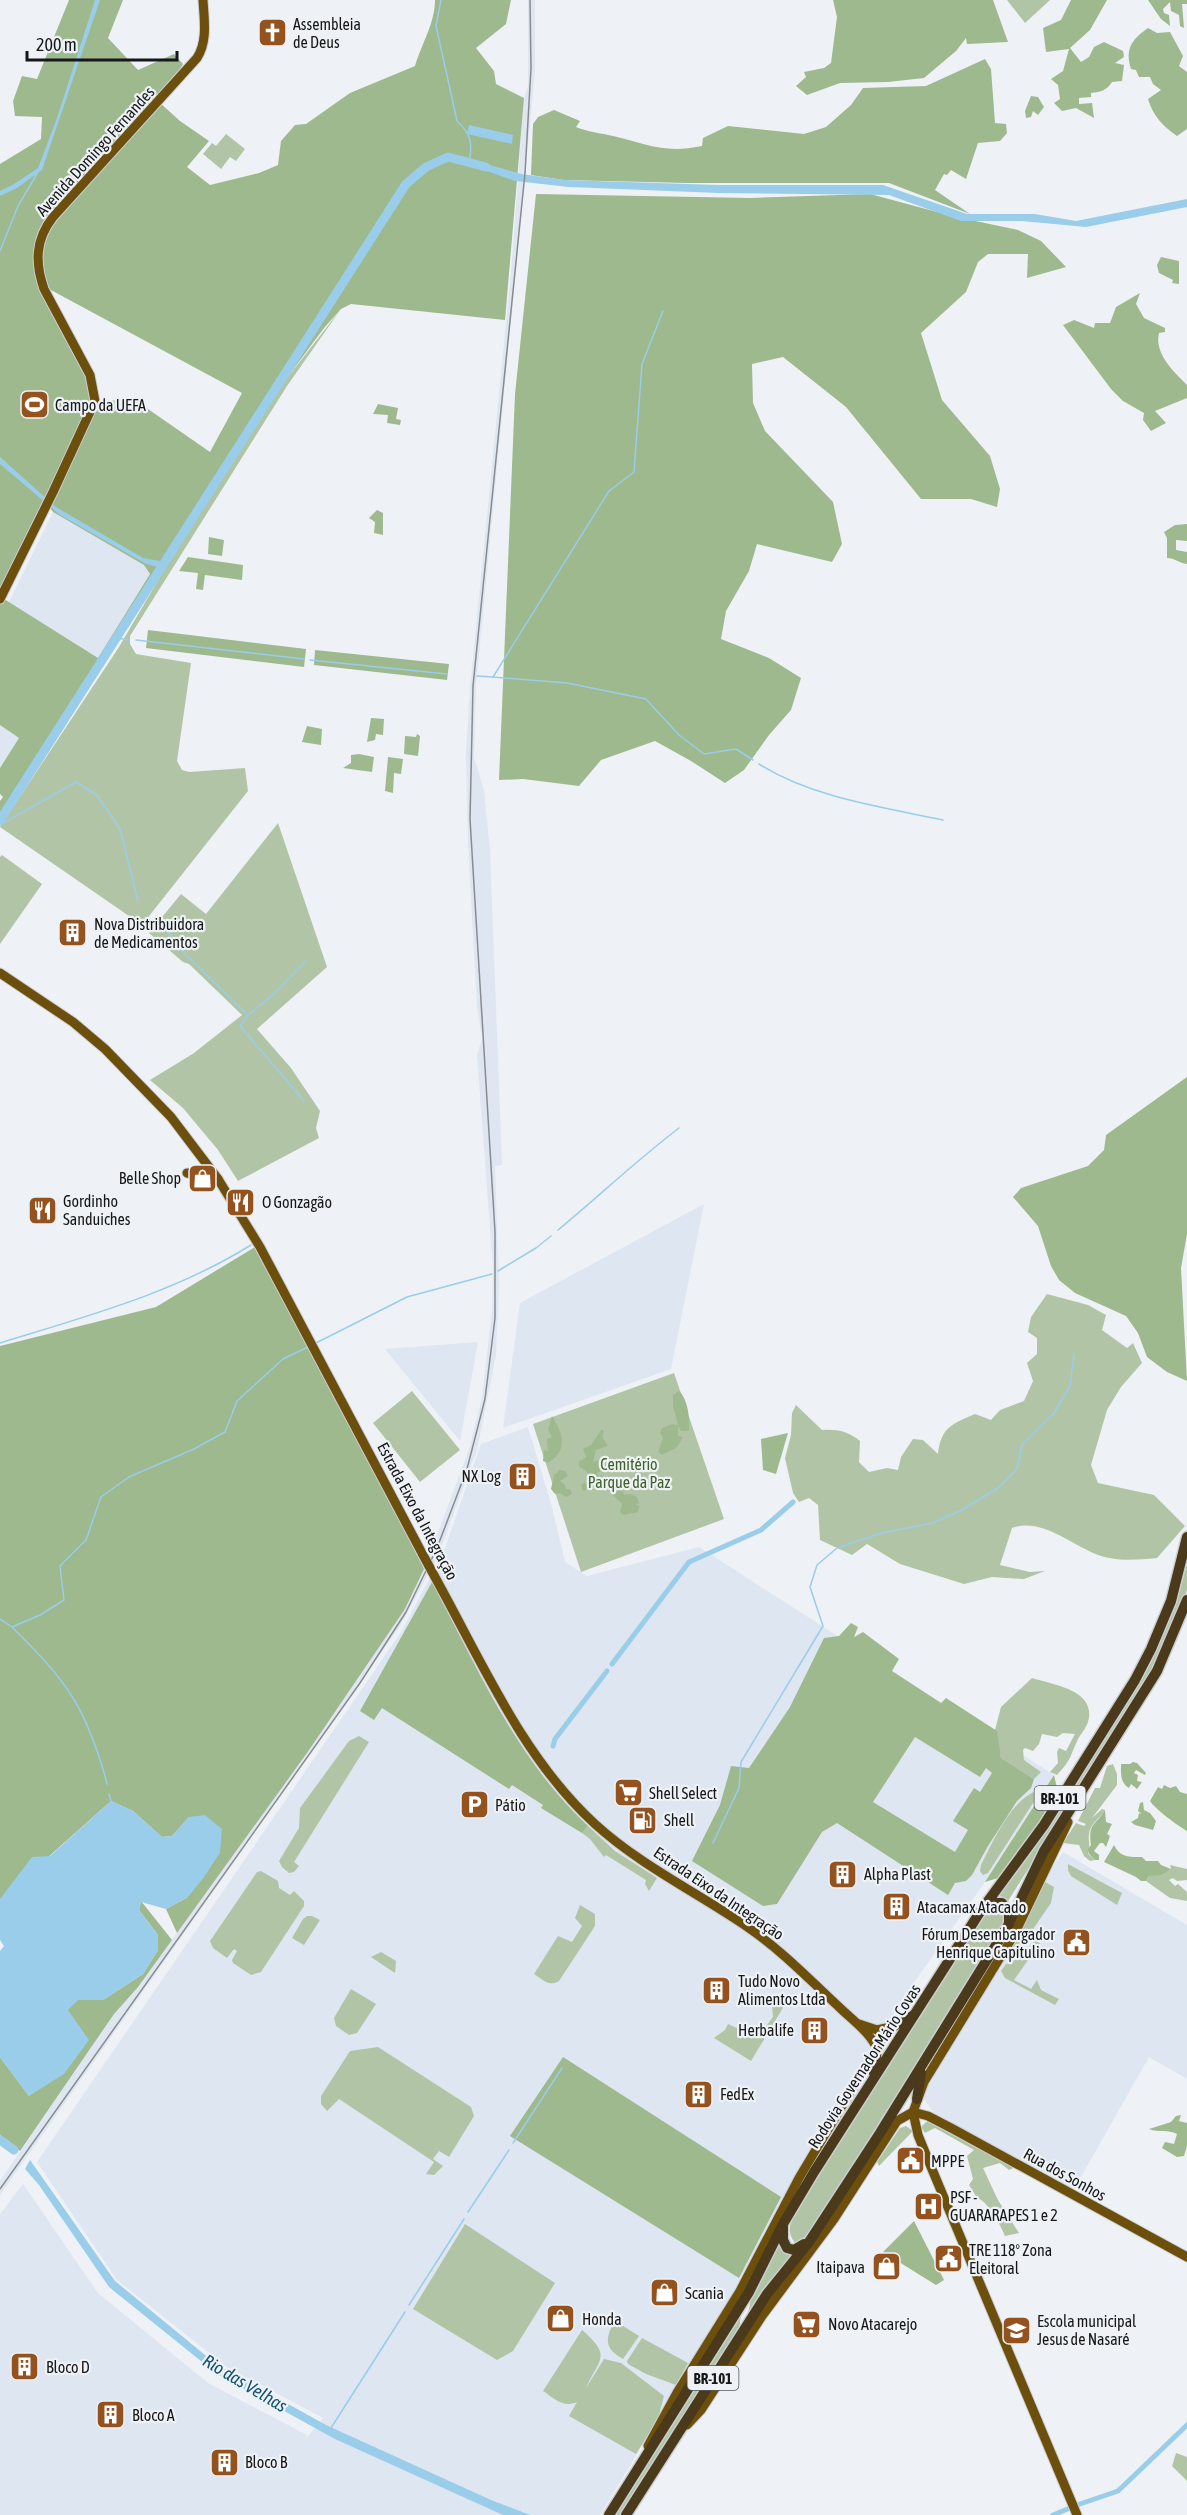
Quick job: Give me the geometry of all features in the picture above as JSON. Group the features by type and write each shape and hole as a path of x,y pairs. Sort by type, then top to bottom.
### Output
{"highway":[{"name":"Rodovia Governador Mário Covas","path":"609,2515 749,2292 783,2224 872,2081 980,1912 1044,1825 1135,1680 1171,1601 1187,1537"},
{"name":"BR-101","path":"626,2515 767,2294 808,2242 880,2133 1009,1924 1044,1851 1157,1671 1187,1600"},
{"path":"980,1912 992,1903 1002,1903 1009,1911 1009,1924"},
{"path":"896,2025 914,2015"},
{"path":"872,2081 877,2049"},
{"path":"917,2099 924,2061"},
{"path":"880,2133 897,2121"},
{"path":"783,2224 783,2240 789,2249 794,2250 808,2242"}],"main road":[{"name":"Avenida Domingo Fernandes","path":"0,599 53,492 94,404 95,397 90,375 44,290 37,263 40,242 53,217 202,51 203,0"},
{"name":"Estrada Eixo da Integração","path":"0,973 73,1022 105,1049 171,1116 218,1179 255,1240 504,1704 552,1777 586,1815 614,1841 765,1939 854,2022 873,2041 877,2049"},
{"path":"187,1173 218,1179"},
{"path":"1077,2515 918,2134 913,2112 924,2082 1015,1933 1078,1797"},
{"name":"Estrada Eixo da Integração","path":"854,2022 877,2030 896,2025"},
{"path":"644,2458 654,2433 740,2291 799,2178 884,2037 896,2025"},
{"name":"Rua dos Sonhos","path":"917,2099 928,2116"},
{"path":"676,2436 701,2410 762,2316 828,2227 897,2121 913,2112"},
{"name":"Rua dos Sonhos","path":"913,2112 928,2116 1187,2257"},
{"path":"897,2121 906,2122 918,2134"}],"shaded area":[{"path":"528,0 535,0 535,71 476,686 474,757 484,790 490,850 502,1165 495,1166 499,1285 496,1355 477,1450 438,1556 400,1626 0,2195 0,2181 114,2014 138,1987 307,1753 405,1609 424,1569 469,1450 482,1398 492,1310 493,1268 477,1055 482,1039 477,1006 468,844 466,753 470,688 511,273 524,98 528,87"},
{"path":"53,512 144,565 150,574 98,658 9,602"},
{"path":"0,725 19,738 0,768"},
{"path":"704,1204 671,1369 503,1428 520,1303"},
{"path":"478,1342 460,1441 385,1349"},
{"path":"528,1427 552,1507 565,1562 587,1576 699,1547 1054,1775 985,1882 903,1998 787,2203 767,2227 743,2280 600,2515 0,2515 0,2214 23,2184 98,2293 208,2383 307,2435 306,2439 323,2418 227,2367 117,2280 37,2162 401,1632 444,1551 481,1444"},
{"path":"1063,1852 1187,1925 1187,2079 1149,2057 1073,2191 934,2112 921,2096 1044,1879"}],"green space":[{"path":"69,0 123,0 108,38 138,70 174,54 183,64 159,102 180,121 209,141 187,167 210,185 259,173 278,165 281,141 295,125 306,124 350,93 415,66 431,25 435,0 511,0 506,24 476,48 494,71 496,84 524,98 505,320 351,304 341,309 265,407 0,820 0,801 3,797 0,794 0,768 19,738 0,725 0,164 41,139 42,117 15,116 13,101 22,76 37,79","holes":["41,277 49,289 242,393 210,452 135,400 95,401 90,375","48,505 53,512 144,565 150,574 98,658 1,597"]},
{"path":"833,0 993,0 1008,42 967,44 966,38 956,51 924,78 888,82 840,83 807,95 796,86 806,77 804,72 824,68 831,63 837,17"},
{"path":"1007,0 1050,0 1025,23"},
{"path":"1071,0 1107,0 1090,30 1070,48 1081,62 1089,57 1094,47 1104,42 1123,51 1124,57 1115,63 1124,65 1122,81 1112,82 1103,90 1091,93 1091,97 1079,98 1079,104 1092,103 1094,118 1076,108 1062,111 1054,103 1060,99 1058,85 1051,79 1063,71 1069,49 1046,52 1043,28 1061,20"},
{"path":"1148,0 1187,0 1187,4 1182,4 1184,28 1180,26 1179,15 1171,11 1170,2 1163,9 1164,13 1169,15 1170,26 1161,19"},
{"path":"1148,28 1157,33 1170,32 1183,56 1179,66 1187,72 1187,129 1177,136 1159,120 1150,105 1148,99 1161,90 1153,84 1150,77 1139,77 1136,70 1131,69 1129,62 1131,46 1137,37"},
{"path":"985,59 991,69 995,123 1006,124 1007,133 1000,141 978,143 966,179 951,170 947,175 944,174 935,190 970,214 889,183 687,183 563,180 531,175 533,124 538,117 554,110 580,121 576,127 585,130 656,147 689,148 702,146 703,138 728,126 804,134 826,127 851,105 863,88 926,86"},
{"path":"1031,96 1038,97 1044,107 1038,115 1033,111 1031,117 1026,118 1025,111"},
{"path":"226,134 245,149 236,161 230,157 221,169 203,154 212,143 216,146"},
{"path":"536,194 750,198 870,194 952,216 1018,230 1041,241 1066,267 1027,278 1028,254 988,254 978,262 966,292 921,333 942,400 990,456 1000,489 997,507 971,499 921,499 846,407 783,357 752,364 753,403 765,431 833,502 842,544 832,562 757,544 749,571 726,611 721,639 769,658 801,678 791,710 769,735 744,770 725,783 655,741 601,760 579,786 523,779 499,780 515,394"},
{"path":"1161,257 1179,261 1179,284 1172,283 1173,280 1159,273 1157,265"},
{"path":"1140,293 1136,304 1144,318 1165,328 1165,332 1159,333 1158,340 1162,355 1187,385 1187,398 1155,411 1166,423 1151,431 1143,420 1144,413 1123,401 1111,389 1063,325 1074,320 1094,328 1095,323 1110,323 1116,307"},
{"path":"341,309 287,386 130,636 130,644 136,654 191,663 177,761 182,770 189,772 245,768 248,791 142,925 0,827 119,647 167,565 283,383"},
{"path":"378,404 398,408 396,419 401,420 400,425 387,423 388,415 373,414"},
{"path":"377,510 383,513 383,535 374,533 375,522 369,518"},
{"path":"1187,524 1187,541 1176,540 1176,550 1187,552 1187,564 1167,558 1167,538 1164,532 1175,525"},
{"path":"209,537 224,540 222,556 208,554"},
{"path":"188,557 243,565 242,580 205,575 203,590 196,589 198,573 179,571"},
{"path":"148,630 306,649 304,667 146,648"},
{"path":"315,650 449,664 447,680 314,665"},
{"path":"371,718 384,719 383,735 376,734 375,740 367,742"},
{"path":"307,726 322,729 321,745 302,742"},
{"path":"417,734 420,736 418,756 404,754 405,736 416,737"},
{"path":"351,755 374,757 372,772 343,768 351,763"},
{"path":"388,757 403,759 401,774 394,773 393,793 385,791"},
{"path":"278,823 327,967 257,1029 291,1068 320,1111 316,1128 319,1138 238,1181 218,1150 183,1108 150,1080 194,1053 242,1015 189,964 183,962 149,933 181,894 206,914"},
{"path":"2,855 42,884 0,944 0,857"},
{"path":"1187,1077 1187,1234 1181,1268 1187,1381 1167,1372 1147,1357 1138,1333 1126,1316 1075,1293 1059,1280 1051,1266 1038,1226 1013,1197 1021,1188 1088,1166 1104,1150 1106,1135"},
{"path":"255,1247 371,1463 424,1569 405,1609 307,1753 177,1933 166,1909 188,1897 189,1817 172,1836 162,1837 133,1811 111,1801 0,1900 0,1346 156,1307"},
{"path":"1047,1294 1088,1305 1106,1315 1102,1330 1127,1348 1133,1343 1142,1363 1121,1387 1107,1410 1091,1465 1098,1483 1154,1495 1185,1526 1157,1558 1133,1560 1109,1558 1093,1553 1054,1533 1033,1526 1022,1526 1012,1528 1000,1565 1030,1572 1045,1571 1024,1579 992,1577 964,1584 900,1564 867,1544 852,1555 820,1540 818,1505 809,1498 799,1502 793,1493 785,1458 791,1435 792,1413 796,1405 822,1430 842,1431 860,1441 859,1462 869,1472 887,1468 898,1470 901,1457 913,1439 923,1440 938,1454 945,1432 954,1424 975,1414 991,1420 1000,1410 1024,1401 1033,1381 1027,1363 1037,1354 1037,1338 1028,1332 1031,1317"},
{"name":"Cemitério Parque da Paz","path":"674,1373 724,1519 581,1572 533,1424"},
{"path":"412,1391 460,1450 420,1482 373,1423"},
{"path":"679,1391 689,1415 689,1431 681,1431 678,1426 678,1436 683,1437 677,1447 662,1455 658,1452 663,1438 660,1433 662,1428 672,1424 678,1425 673,1406 673,1395"},
{"path":"552,1416 562,1441 559,1453 548,1463 543,1461 544,1450 548,1451 547,1439 552,1437 548,1430"},
{"path":"602,1429 604,1431 602,1437 608,1446 596,1450 593,1462 599,1460 605,1463 607,1468 597,1473 599,1476 602,1475 603,1479 599,1484 583,1491 581,1485 590,1482 588,1473 579,1466 579,1462 586,1457 583,1449 591,1445"},
{"path":"788,1433 776,1474 763,1470 761,1439"},
{"path":"560,1470 565,1471 568,1476 560,1481 566,1489 570,1489 572,1494 566,1497 560,1493 555,1494 551,1489 554,1475"},
{"path":"618,1490 623,1491 624,1495 631,1494 637,1497 638,1512 623,1515 620,1512 622,1504 613,1495"},
{"path":"1187,1564 1187,1590 1152,1673 1008,1901 1000,1896 993,1897 1051,1822 1142,1679 1174,1609"},
{"path":"432,1582 482,1679 519,1742 562,1800 588,1826 582,1833 541,1808 543,1805 512,1785 509,1789 382,1708 374,1720 360,1711"},
{"path":"851,1623 858,1627 854,1637 863,1632 899,1659 892,1671 941,1703 946,1698 997,1731 1001,1758 1034,1779 1031,1788 1017,1801 972,1875 966,1881 955,1883 948,1895 837,1823 822,1832 777,1904 763,1906 692,1861 720,1805 731,1766 749,1768 790,1707 824,1638 839,1636","holes":["915,1737 980,1777 986,1768 992,1773 980,1792 974,1788 953,1821 968,1830 955,1852 873,1802"]},
{"path":"1032,1678 1072,1691 1086,1703 1089,1711 1088,1722 1068,1762 1057,1775 1050,1772 1058,1763 1057,1752 1059,1748 1066,1751 1075,1734 1063,1733 1057,1737 1042,1734 1039,1744 1033,1751 1025,1748 1023,1750 1024,1760 1041,1772 1034,1779 1001,1758 995,1730 1001,1707"},
{"path":"359,1736 369,1742 294,1862 299,1866 294,1872 289,1873 279,1861 299,1828 300,1808 349,1741"},
{"path":"1137,1763 1146,1773 1145,1775 1136,1770 1134,1773 1138,1775 1137,1781 1142,1782 1137,1789 1131,1784 1129,1788 1126,1786 1122,1778 1121,1764"},
{"path":"1113,1764 1117,1774 1117,1785 1092,1818 1102,1809 1105,1810 1090,1830 1088,1854 1095,1860 1090,1861 1084,1856 1079,1845 1063,1843 1076,1823 1084,1826 1086,1824 1078,1821 1095,1788 1100,1788 1107,1766"},
{"path":"1054,1775 1057,1788 1037,1831 998,1878 985,1882"},
{"path":"1164,1785 1170,1788 1176,1786 1180,1792 1187,1794 1187,1831 1150,1801 1158,1787 1162,1789"},
{"path":"1042,1789 988,1873 983,1875 980,1871 981,1865 1005,1820 1022,1800"},
{"path":"1143,1802 1144,1810 1150,1813 1156,1821 1153,1830 1131,1822 1138,1818 1139,1813 1142,1814 1138,1811 1140,1803"},
{"path":"1105,1810 1106,1822 1112,1824 1107,1834 1110,1836 1106,1847 1100,1843 1094,1851 1099,1855 1099,1860 1095,1860 1089,1854 1088,1849 1091,1845 1091,1828"},
{"path":"588,1826 615,1851 657,1878 649,1891 645,1884 646,1880 606,1855 604,1857 590,1839 582,1833"},
{"path":"1114,1845 1123,1855 1142,1857 1146,1861 1158,1861 1161,1865 1171,1869 1161,1875 1149,1876 1146,1881 1141,1881 1104,1862"},
{"path":"1068,1864 1122,1893 1117,1905 1071,1876"},
{"path":"1170,1865 1187,1869 1187,1880 1177,1881 1173,1878 1169,1880 1187,1892 1187,1901 1170,1898 1146,1881 1149,1876 1171,1869"},
{"path":"261,1871 278,1881 279,1888 290,1895 294,1891 304,1901 304,1906 261,1972 251,1975 233,1963 232,1960 237,1951 234,1949 227,1958 213,1948 210,1941 257,1872"},
{"path":"1045,1882 1054,1887 1051,1903 1022,1945 1006,1956"},
{"path":"141,1901 172,1940 138,1987 114,2014 20,2151 0,2135 0,2057 29,2096 67,2010 78,1999 103,2000 143,1974 158,1950 158,1935 139,1910"},
{"path":"580,1905 595,1914 595,1926 559,1981 546,1982 534,1974 558,1936 572,1942 582,1926 575,1918"},
{"path":"998,1907 1002,1909 1006,1917 923,2057 882,2117 847,2181 808,2240 795,2243 790,2227 802,2199 986,1909"},
{"path":"307,1916 320,1920 304,1945 292,1938"},
{"path":"1035,1940 1040,1943 1014,1980 1031,1989 1037,1980 1041,1990 1059,1999 1055,2005 1005,1978 1001,1971 1006,1964 1022,1957"},
{"path":"381,1952 396,1961 395,1973 371,1957"},
{"path":"351,1989 376,2004 357,2033 349,2035 336,2026 334,2018"},
{"path":"779,2003 784,2006 751,2061 714,2038 725,2030 728,2024 739,2029 748,2026 748,2033 754,2037 773,2017 772,2004"},
{"path":"378,2047 471,2107 474,2116 449,2157 439,2151 433,2159 443,2166 434,2175 426,2174 434,2162 339,2099 327,2111 321,2104 321,2096 350,2051"},
{"path":"563,2057 781,2197 739,2278 510,2136"},
{"path":"1181,2115 1179,2121 1187,2123 1187,2146 1184,2156 1177,2157 1162,2148 1165,2142 1174,2144 1177,2134 1149,2129 1171,2122 1176,2116"},
{"path":"930,2118 1020,2165 1009,2170 1000,2163 983,2168 998,2200 1019,2233 1005,2236 990,2209 977,2198 969,2185 973,2179 967,2156 974,2150 935,2128 925,2133 921,2127"},
{"path":"906,2126 913,2131 879,2166 877,2162 900,2128"},
{"path":"914,2221 944,2280 936,2285 883,2252"},
{"path":"465,2224 555,2283 513,2351 497,2360 413,2309"},
{"path":"783,2234 790,2246 806,2244 746,2323 752,2294"},
{"path":"741,2315 739,2331 622,2515 613,2515"},
{"path":"615,2321 639,2336 623,2359 613,2351 608,2343 609,2333"},
{"path":"582,2330 600,2352 599,2363 586,2388 604,2359 621,2363 664,2396 658,2419 636,2454 569,2416 577,2402 563,2403 543,2391"},
{"path":"642,2338 688,2363 676,2385 646,2374 628,2364 627,2361"},
{"path":"1176,2453 1187,2457 1187,2481 1172,2466"}],"water":[{"path":"95,0 100,0 42,170 17,188 0,196 0,191 38,168 57,118"},
{"path":"469,125 513,135 512,144 467,134"},
{"path":"476,161 521,174 565,180 718,185 883,185 967,214 1035,214 1076,221 1187,199 1187,207 1086,227 1022,221 961,221 889,195 719,193 569,187 515,181 473,166"},
{"path":"0,457 56,507 143,558 166,562 162,568 146,564 60,515 0,464"},
{"path":"111,1801 133,1811 162,1837 172,1836 189,1817 205,1815 222,1829 220,1853 188,1897 166,1909 141,1902 139,1910 158,1935 158,1950 143,1974 103,2000 78,2000 68,2010 89,2040 64,2074 29,2096 0,2057 0,1951 4,1946 0,1940 0,1899 32,1857 50,1856"},
{"path":"30,2160 115,2281 216,2364 326,2425 491,2500 530,2515 503,2515 335,2439 217,2374 109,2287 39,2185 25,2169"}],"waterway":[{"path":"441,0 436,26 457,121 470,140 469,162"},
{"path":"0,820 406,184 426,167 448,157 486,167"},
{"path":"0,251 18,206 38,172"},
{"path":"477,676 493,677 609,491 634,472 642,364 663,311"},
{"path":"117,638 129,640"},
{"path":"136,640 304,659"},
{"path":"310,660 447,674"},
{"path":"493,677 567,683 646,699 679,735 704,754 736,749 753,760"},
{"path":"759,764 780,776 825,793 872,806 943,820"},
{"path":"0,825 76,782 97,795 120,829 138,901"},
{"path":"162,922 176,945 248,1015 240,1026 304,1101"},
{"path":"248,1015 274,994 306,961"},
{"path":"558,1230 679,1128"},
{"path":"498,1271 551,1236"},
{"path":"0,1343 97,1313 161,1290 192,1277 251,1245"},
{"path":"316,1343 407,1297 492,1274"},
{"path":"0,1619 12,1627 40,1615 64,1600 60,1566 86,1540 101,1497 129,1477 194,1449 225,1432 237,1401 283,1359 308,1347"},
{"path":"713,1843 739,1788 741,1762 823,1626 810,1587 817,1565 837,1548 882,1533 933,1523 962,1510 998,1488 1017,1469 1022,1445 1054,1413 1070,1386 1074,1355"},
{"path":"612,1664 689,1562 761,1530 793,1502"},
{"path":"13,1628 53,1670 73,1698 93,1740 107,1784"},
{"path":"553,1746 555,1739 607,1671"},
{"path":"109,1794 111,1801"},
{"path":"513,2143 562,2068"},
{"name":"Rio das Velhas","path":"0,2140 14,2150"},
{"path":"468,2212 509,2150"},
{"path":"409,2305 464,2219"},
{"path":"331,2428 405,2312"},
{"path":"1077,2505 1118,2491 1187,2425"},
{"path":"1053,2515 1070,2508"}],"tram line":[{"path":"0,2189 360,1683 406,1612 437,1548 467,1469 485,1399 495,1318 495,1232 470,819 473,686 525,173 531,68 530,0"}],"place":[{"name":"Assembleia de Deus","path":"272,33"},
{"name":"Campo da UEFA","path":"34,405"},
{"name":"Nova Distribuidora de Medicamentos","path":"73,933"},
{"name":"Belle Shop","path":"202,1178"},
{"name":"O Gonzagão","path":"241,1202"},
{"name":"Gordinho Sanduiches","path":"42,1210"},
{"name":"NX Log","path":"522,1476"},
{"name":"Shell Select","path":"628,1793"},
{"name":"Pátio","path":"474,1805"},
{"name":"Shell","path":"643,1820"},
{"name":"Alpha Plast","path":"843,1874"},
{"name":"Atacamax Atacado","path":"896,1907"},
{"name":"Fórum Desembargador Henrique Capitulino","path":"1076,1943"},
{"name":"Tudo Novo Alimentos Ltda","path":"717,1990"},
{"name":"Herbalife","path":"815,2030"},
{"name":"FedEx","path":"699,2094"},
{"name":"MPPE","path":"910,2161"},
{"name":"PSF - GUARARAPES 1 e 2","path":"929,2206"},
{"name":"TRE 118° Zona Eleitoral","path":"948,2259"},
{"name":"Itaipava","path":"886,2267"},
{"name":"Scania","path":"664,2293"},
{"name":"Honda","path":"561,2319"},
{"name":"Novo Atacarejo","path":"807,2324"},
{"name":"Escola municipal Jesus de Nasaré","path":"1016,2330"},
{"name":"Bloco D","path":"25,2367"},
{"name":"Bloco A","path":"111,2415"},
{"name":"Bloco B","path":"224,2462"}]}
